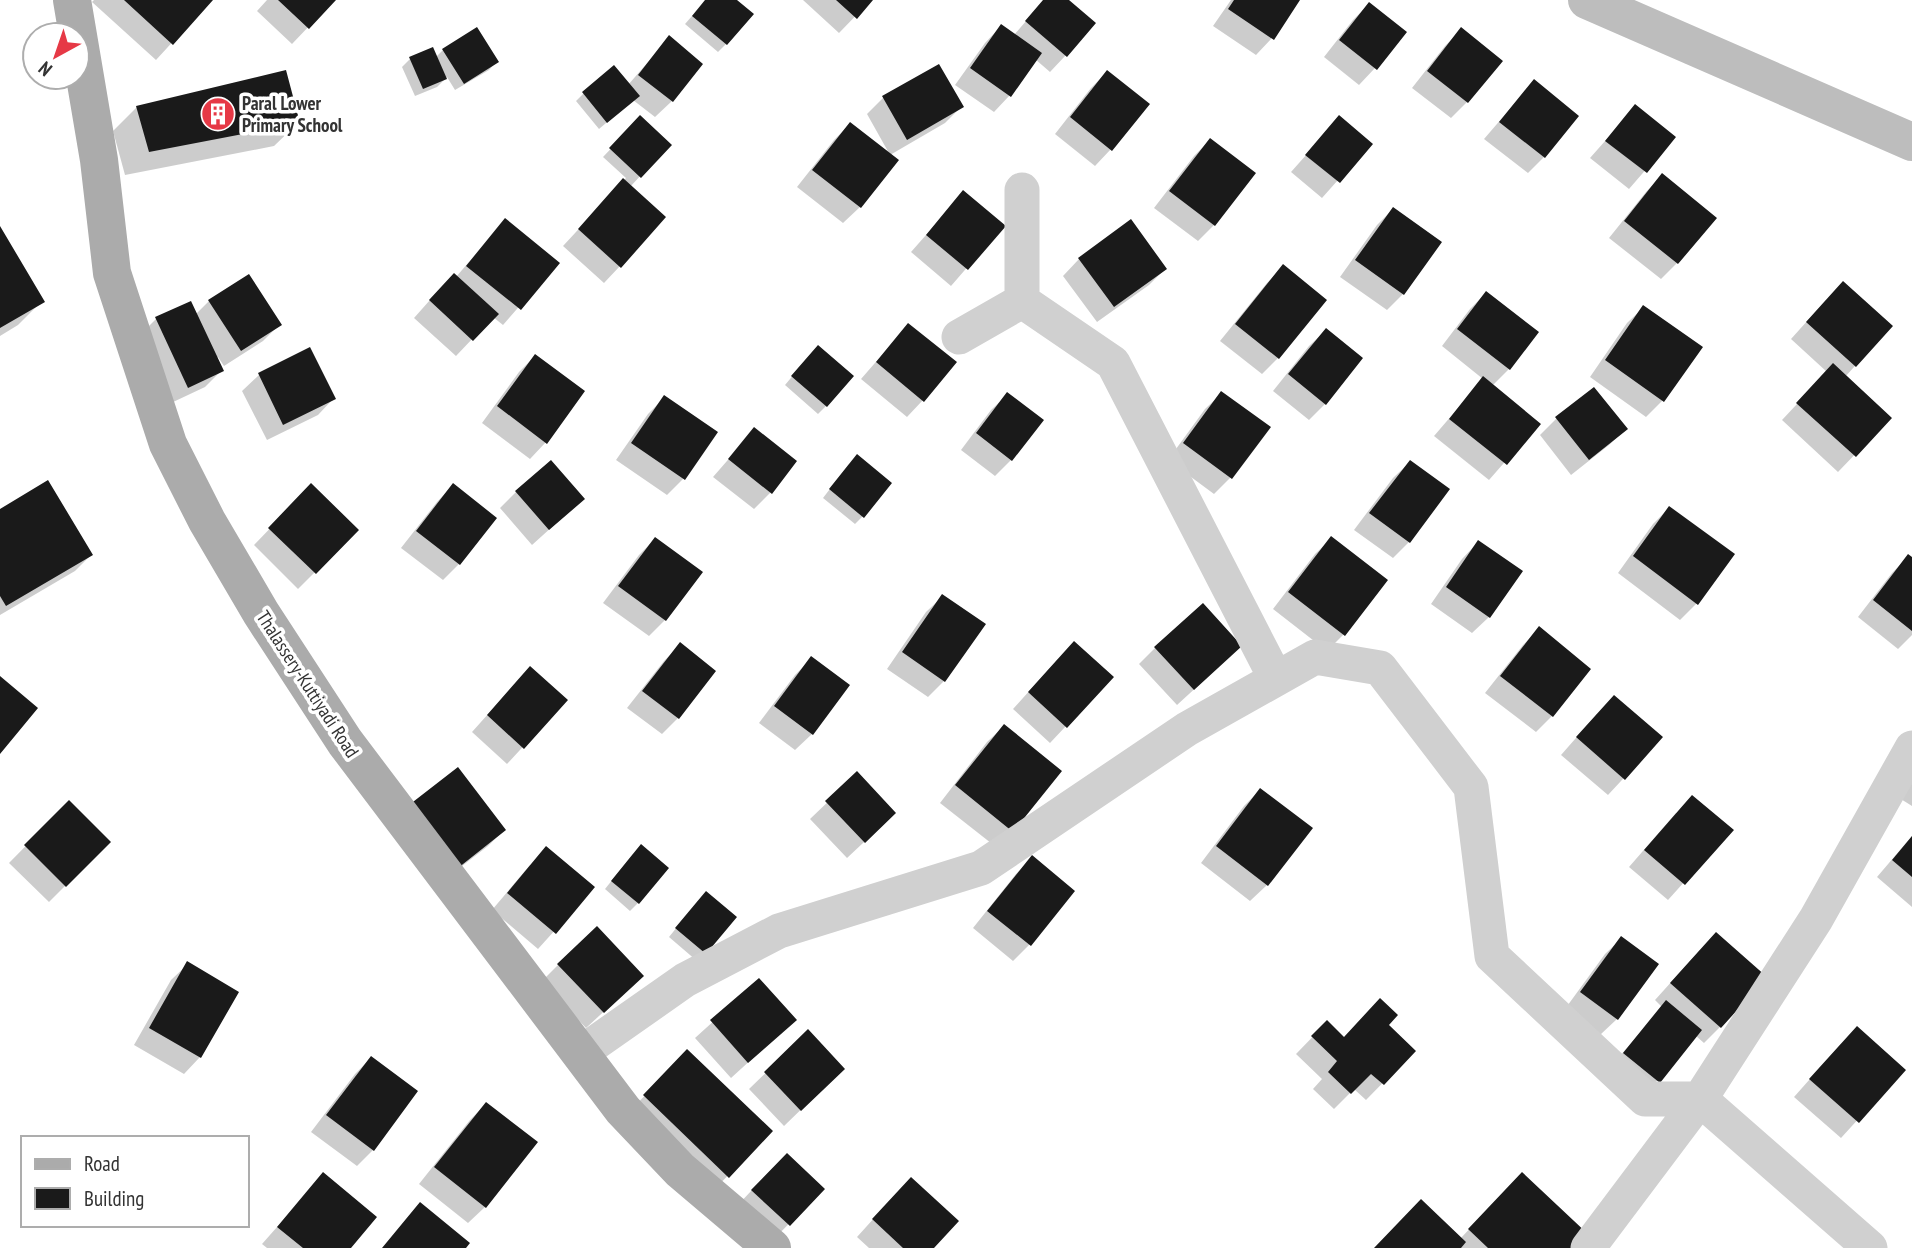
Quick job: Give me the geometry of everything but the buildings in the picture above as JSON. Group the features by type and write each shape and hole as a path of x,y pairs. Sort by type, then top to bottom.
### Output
{"main road":[{"name":"Thalassery-Kuttiyadi Road","path":"72,0 99,160 112,273 168,444 207,521 261,613 345,742 623,1110 680,1170 772,1248"},
{"path":"1587,0 1912,142"}],"street":[{"path":"1022,190 1022,301"},
{"path":"1022,301 1113,363 1276,679"},
{"path":"959,337 1022,301"},
{"path":"580,1054 685,980 779,930 982,868 1187,729 1315,657 1380,668 1471,787 1492,956 1645,1099 1700,1100 1870,1248"},
{"path":"1588,1248 1700,1100 1816,919 1912,748"}],"place":[{"name":"Paral Lower Primary School","path":"218,114"}]}
